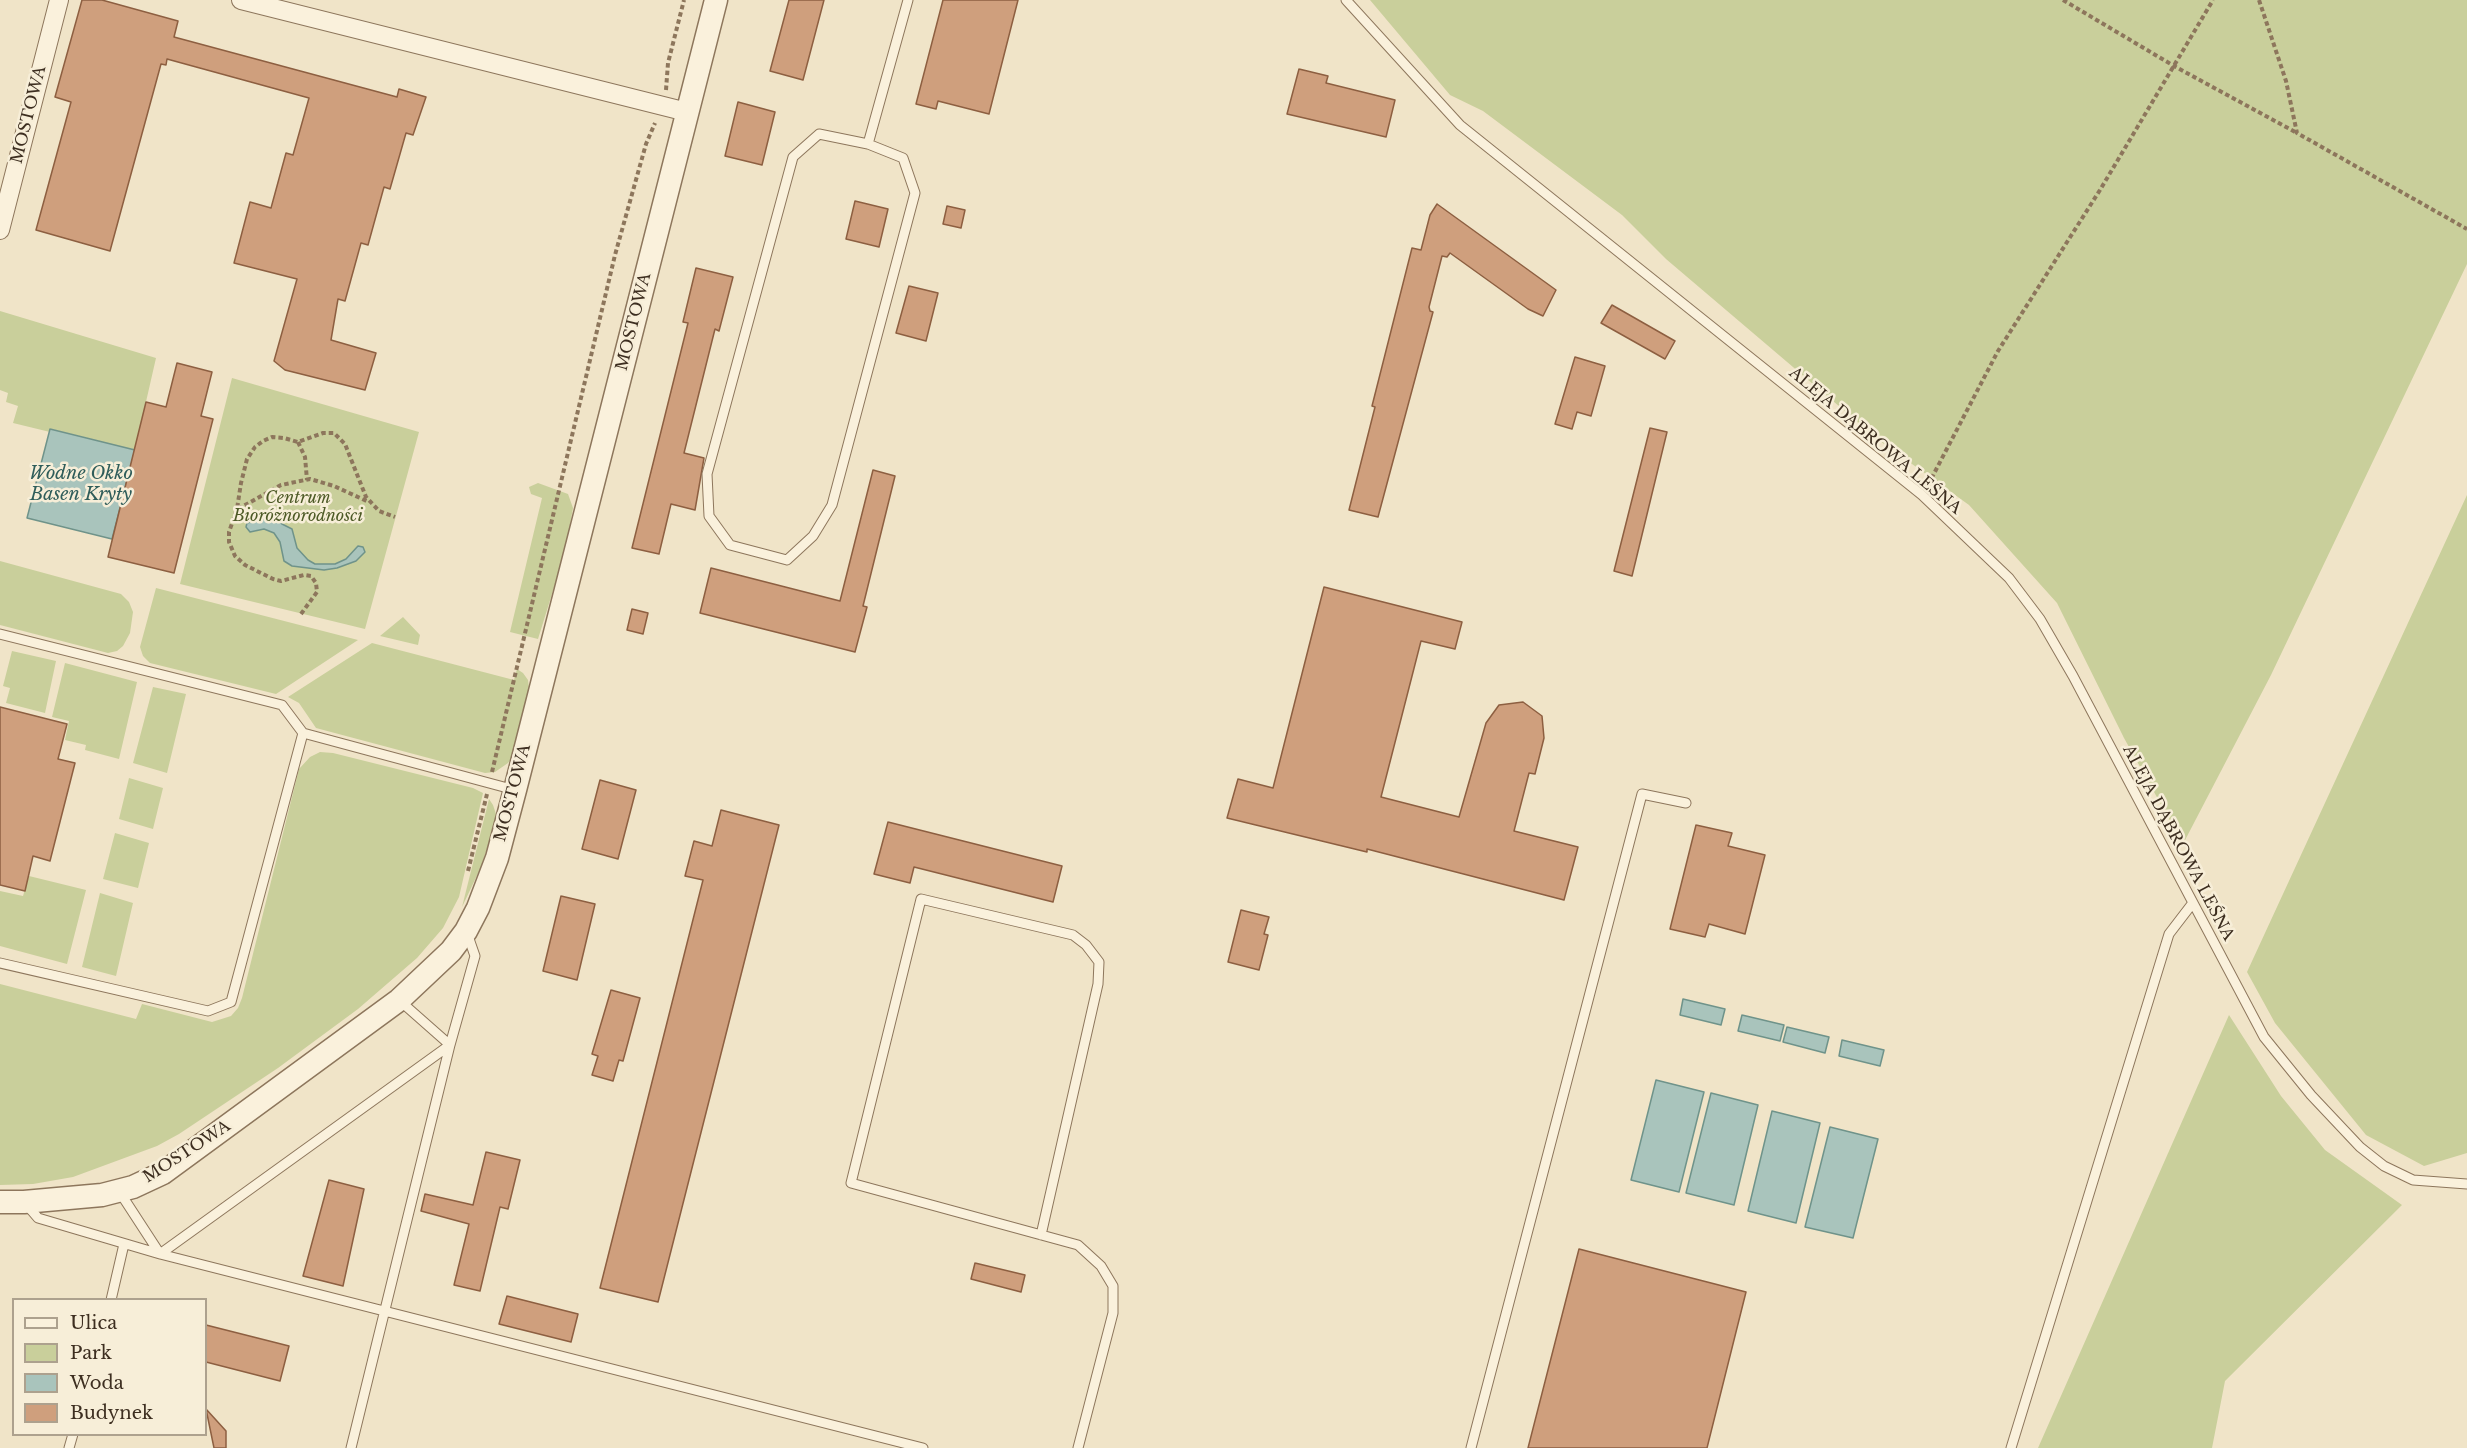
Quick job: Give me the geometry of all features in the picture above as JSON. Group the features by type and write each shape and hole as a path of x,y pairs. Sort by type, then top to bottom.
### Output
{"street":[{"name":"MOSTOWA","path":"0,230 59,0"},
{"path":"241,0 687,112"},
{"name":"MOSTOWA","path":"0,1202 102,1195 133,1187 163,1173 399,1000 451,951 466,931 478,908 497,858 716,0"}],"lane":[{"path":"868,144 908,0"},
{"name":"ALEJA DĄBROWA LEŚNA","path":"1346,0 1460,125 1922,495 2008,578 2040,619 2073,676 2264,1037 2311,1095 2360,1147 2384,1166 2413,1180 2467,1184"},
{"path":"819,134 868,144 903,158 915,193 832,505 813,536 787,560 730,545 709,516 707,474 793,157 819,134"},
{"path":"0,634 282,705 303,733 515,790"},
{"path":"0,963 208,1011 231,1002 303,733"},
{"path":"1471,1448 1642,794 1686,803"},
{"path":"1041,1235 1098,984 1099,962 1086,945 1073,935 921,899 851,1183 1041,1235 1078,1245 1101,1266 1113,1286 1113,1313 1078,1448"},
{"path":"2011,1448 2169,934 2192,904"},
{"path":"351,1448 386,1312 413,1190 475,956 466,931"},
{"path":"399,1000 450,1045"},
{"path":"160,1254 450,1045"},
{"path":"119,1191 160,1254"},
{"path":"24,1202 38,1218 160,1254 923,1448"},
{"path":"111,1298 124,1244"}],"path":[{"path":"467,873 615,255 646,144 663,106 668,63 684,0"},
{"path":"2063,0 2174,66 2467,229"},
{"path":"1922,495 1998,351 2100,190 2213,0"},
{"path":"2259,0 2286,81 2297,133"},
{"path":"301,614 316,596 316,583 308,575 277,580 245,565 236,556 229,542 239,489 252,450 263,441 273,437 298,442 323,432 334,433 340,437 372,505"},
{"path":"298,442 304,457 307,480"},
{"path":"237,509 281,484 307,480 333,486 372,505 386,515 396,517"}],"green space":[{"path":"1370,0 2467,0 2467,264 2271,675 2183,844 2124,738 2057,603 1969,505 1880,441 1666,259 1622,215 1483,111 1450,95"},
{"path":"0,311 156,358 135,450 51,429 50,432 13,423 18,406 6,402 8,393 0,390"},
{"name":"Centrum Bioróżnorodności","path":"232,378 419,432 365,629 180,584"},
{"path":"538,483 568,494 573,508 565,552 538,639 510,632 542,498 531,494 529,487"},
{"path":"2467,495 2467,1153 2424,1166 2366,1135 2275,1023 2247,972"},
{"path":"0,561 121,594 129,602 133,612 130,633 123,646 117,651 108,653 0,625"},
{"path":"156,588 358,640 276,694 150,663 143,656 140,647"},
{"path":"403,617 420,635 418,645 380,636"},
{"path":"372,643 514,680 517,669 523,673 528,680 529,688 512,758 508,763 495,772 485,773 316,728 299,703 288,697"},
{"path":"12,651 56,661 45,713 6,703 10,688 3,686"},
{"path":"65,663 137,682 119,759 85,750 86,745 65,740 69,721 52,717"},
{"path":"153,687 186,694 167,773 133,763"},
{"path":"320,752 333,753 473,788 483,793 459,897 443,928 417,958 358,1009 278,1068 179,1134 157,1146 73,1177 33,1184 0,1185 0,984 136,1019 142,1004 212,1022 231,1016 238,1008 242,998 299,769 310,757"},
{"path":"129,778 163,788 153,829 119,819"},
{"path":"489,799 497,817 481,867 462,907"},
{"path":"115,833 149,843 138,888 103,879"},
{"path":"29,876 86,890 67,964 0,946 0,891 23,896"},
{"path":"100,893 133,903 116,976 82,967"},
{"path":"2229,1015 2281,1096 2325,1150 2402,1205 2225,1381 2212,1448 2038,1448"}],"water":[{"name":"Wodne Okko Basen Kryty","path":"50,429 135,450 112,539 27,518"},
{"path":"273,517 292,529 297,548 315,564 335,564 346,559 358,546 363,547 365,552 356,561 337,568 324,570 292,566 284,561 280,542 274,533 264,529 250,532 246,527 247,523"},
{"path":"1683,999 1725,1009 1721,1025 1680,1015"},
{"path":"1742,1015 1784,1025 1780,1041 1738,1031"},
{"path":"1787,1027 1829,1037 1825,1053 1783,1042"},
{"path":"1842,1040 1884,1050 1880,1066 1839,1056"},
{"path":"1656,1080 1704,1092 1679,1192 1631,1180"},
{"path":"1711,1093 1758,1105 1734,1205 1686,1193"},
{"path":"1772,1111 1820,1123 1796,1223 1748,1211"},
{"path":"1830,1127 1878,1139 1853,1238 1805,1227"}],"building":[{"path":"82,0 102,0 178,21 174,37 397,97 399,89 426,97 413,135 406,133 390,189 384,187 368,245 361,243 345,301 338,299 331,340 376,353 365,390 285,370 274,361 297,279 234,263 250,202 271,208 286,153 293,155 309,98 167,59 166,65 161,64 110,251 36,230 71,102 55,97"},
{"path":"789,0 824,0 803,80 770,71"},
{"path":"943,0 1018,0 989,114 938,101 936,109 916,104"},
{"path":"1299,69 1328,76 1326,83 1395,100 1386,137 1287,114"},
{"path":"738,102 775,112 762,165 725,156"},
{"path":"855,201 888,209 879,247 846,239"},
{"path":"1437,204 1556,290 1543,316 1528,309 1450,253 1447,257 1442,256 1429,307 1433,312 1378,517 1349,510 1375,407 1372,406 1412,248 1421,250 1430,215"},
{"path":"947,206 965,210 961,228 943,224"},
{"path":"696,268 733,277 719,331 715,329 684,453 704,458 695,510 671,504 659,554 632,548 688,323 683,322"},
{"path":"909,286 938,293 926,341 896,333"},
{"path":"1612,305 1675,341 1665,359 1601,323"},
{"path":"1575,357 1605,366 1591,416 1577,412 1572,429 1555,424"},
{"path":"177,363 212,372 201,416 213,419 174,573 108,557 146,402 166,407"},
{"path":"1650,428 1667,432 1632,576 1614,571"},
{"path":"873,470 895,476 863,606 867,607 855,652 700,613 711,568 840,601"},
{"path":"1324,587 1462,622 1455,649 1421,641 1381,797 1459,817 1486,723 1499,705 1523,702 1542,716 1544,738 1535,774 1529,773 1514,831 1578,847 1564,900 1367,849 1367,852 1227,818 1238,779 1273,788"},
{"path":"632,609 648,613 643,634 627,630"},
{"path":"0,707 67,724 58,759 75,763 50,861 33,856 25,891 0,885"},
{"path":"600,780 636,790 618,859 582,849"},
{"path":"721,810 779,825 658,1302 600,1288 703,880 685,876 694,841 712,846"},
{"path":"888,822 1062,866 1053,902 914,867 910,883 874,874"},
{"path":"1696,825 1732,833 1728,846 1765,855 1745,934 1709,924 1705,937 1670,929"},
{"path":"561,896 595,904 577,980 543,971"},
{"path":"1241,910 1269,917 1264,934 1268,935 1259,970 1228,962"},
{"path":"611,990 640,998 623,1061 619,1060 613,1081 592,1075 598,1056 592,1054"},
{"path":"486,1152 520,1160 508,1209 500,1207 480,1291 454,1285 469,1224 421,1211 425,1194 473,1205"},
{"path":"329,1180 364,1189 343,1286 303,1276"},
{"path":"1579,1249 1746,1292 1707,1448 1528,1448"},
{"path":"975,1263 1025,1275 1021,1292 971,1279"},
{"path":"507,1296 578,1314 571,1342 499,1324"},
{"path":"207,1325 289,1346 280,1381 207,1362"},
{"path":"207,1410 226,1431 226,1448 214,1448"}]}
